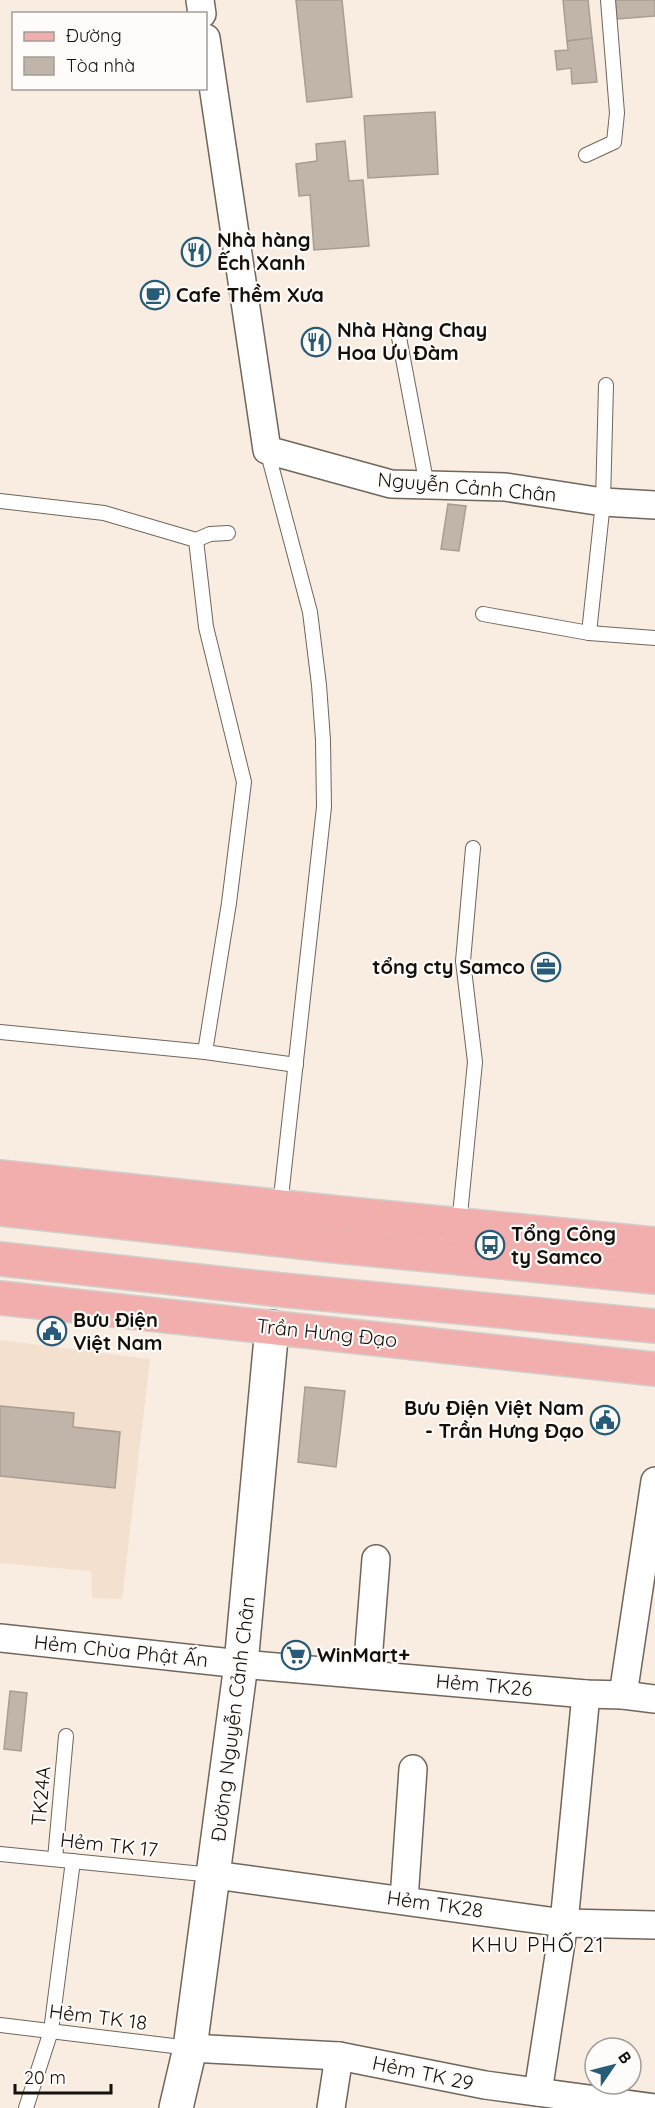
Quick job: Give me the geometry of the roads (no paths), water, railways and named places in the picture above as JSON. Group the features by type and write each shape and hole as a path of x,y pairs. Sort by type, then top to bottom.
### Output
{"main road":[{"path":"8,1194 280,1206 645,1243 644,1276 276,1240 8,1194"},
{"path":"272,1327 272,1289 280,1206"},
{"path":"457,1258 459,1225"},
{"name":"Trần Hưng Đạo","path":"0,1258 272,1289 655,1326"},
{"path":"64,1305 66,1266"},
{"name":"Trần Hưng Đạo","path":"0,1298 655,1369"}],"street":[{"path":"207,45 267,450"},
{"name":"Nguyễn Cảnh Chân","path":"267,450 391,484 505,487 603,502 655,505"},
{"name":"Đường Nguyễn Cảnh Chân","path":"176,2108 190,2048 215,1875 241,1664 272,1327"},
{"path":"622,1695 655,1481"},
{"path":"367,1674 376,1558"},
{"name":"Hẻm Chùa Phật Ấn","path":"0,1638 241,1664"},
{"name":"Hẻm TK26","path":"241,1664 655,1699"},
{"path":"538,2092 564,1923 586,1694"},
{"path":"404,1900 413,1769"},
{"name":"Hẻm TK28","path":"215,1875 564,1923 655,1924"},
{"name":"Hẻm TK 29","path":"190,2048 339,2055 483,2097 538,2092 639,2107"},
{"path":"331,2108 339,2055"}],"lane":[{"path":"586,155 614,142 617,113 608,0"},
{"path":"398,332 427,486"},
{"path":"589,633 603,502 606,385"},
{"path":"267,450 310,612 323,740 324,807 280,1206"},
{"path":"0,501 104,513 196,540 210,534 228,533"},
{"path":"196,540 206,627 244,782 230,903 205,1052"},
{"path":"483,614 589,633 655,638"},
{"path":"459,1225 475,1062 463,961 473,848"},
{"path":"0,1032 205,1052 296,1065"},
{"name":"TK24A","path":"55,1859 66,1736"},
{"name":"Hẻm TK 17","path":"0,1854 215,1875"},
{"path":"26,2108 51,2031 73,1861"},
{"name":"Hẻm TK 18","path":"0,2025 190,2048"}],"place":[{"name":"Nhà hàng Ếch Xanh","path":"196,252"},
{"name":"Cafe Thềm Xưa","path":"155,295"},
{"name":"Nhà Hàng Chay Hoa Ưu Đàm","path":"316,342"},
{"name":"tổng cty Samco","path":"546,967"},
{"name":"Tổng Công ty Samco","path":"490,1245"},
{"name":"Bưu Điện Việt Nam","path":"52,1331"},
{"name":"Bưu Điện Việt Nam - Trần Hưng Đạo","path":"605,1420"},
{"name":"WinMart+","path":"296,1655"}],"district":[{"name":"KHU PHỐ 21","path":"538,1945"}]}
